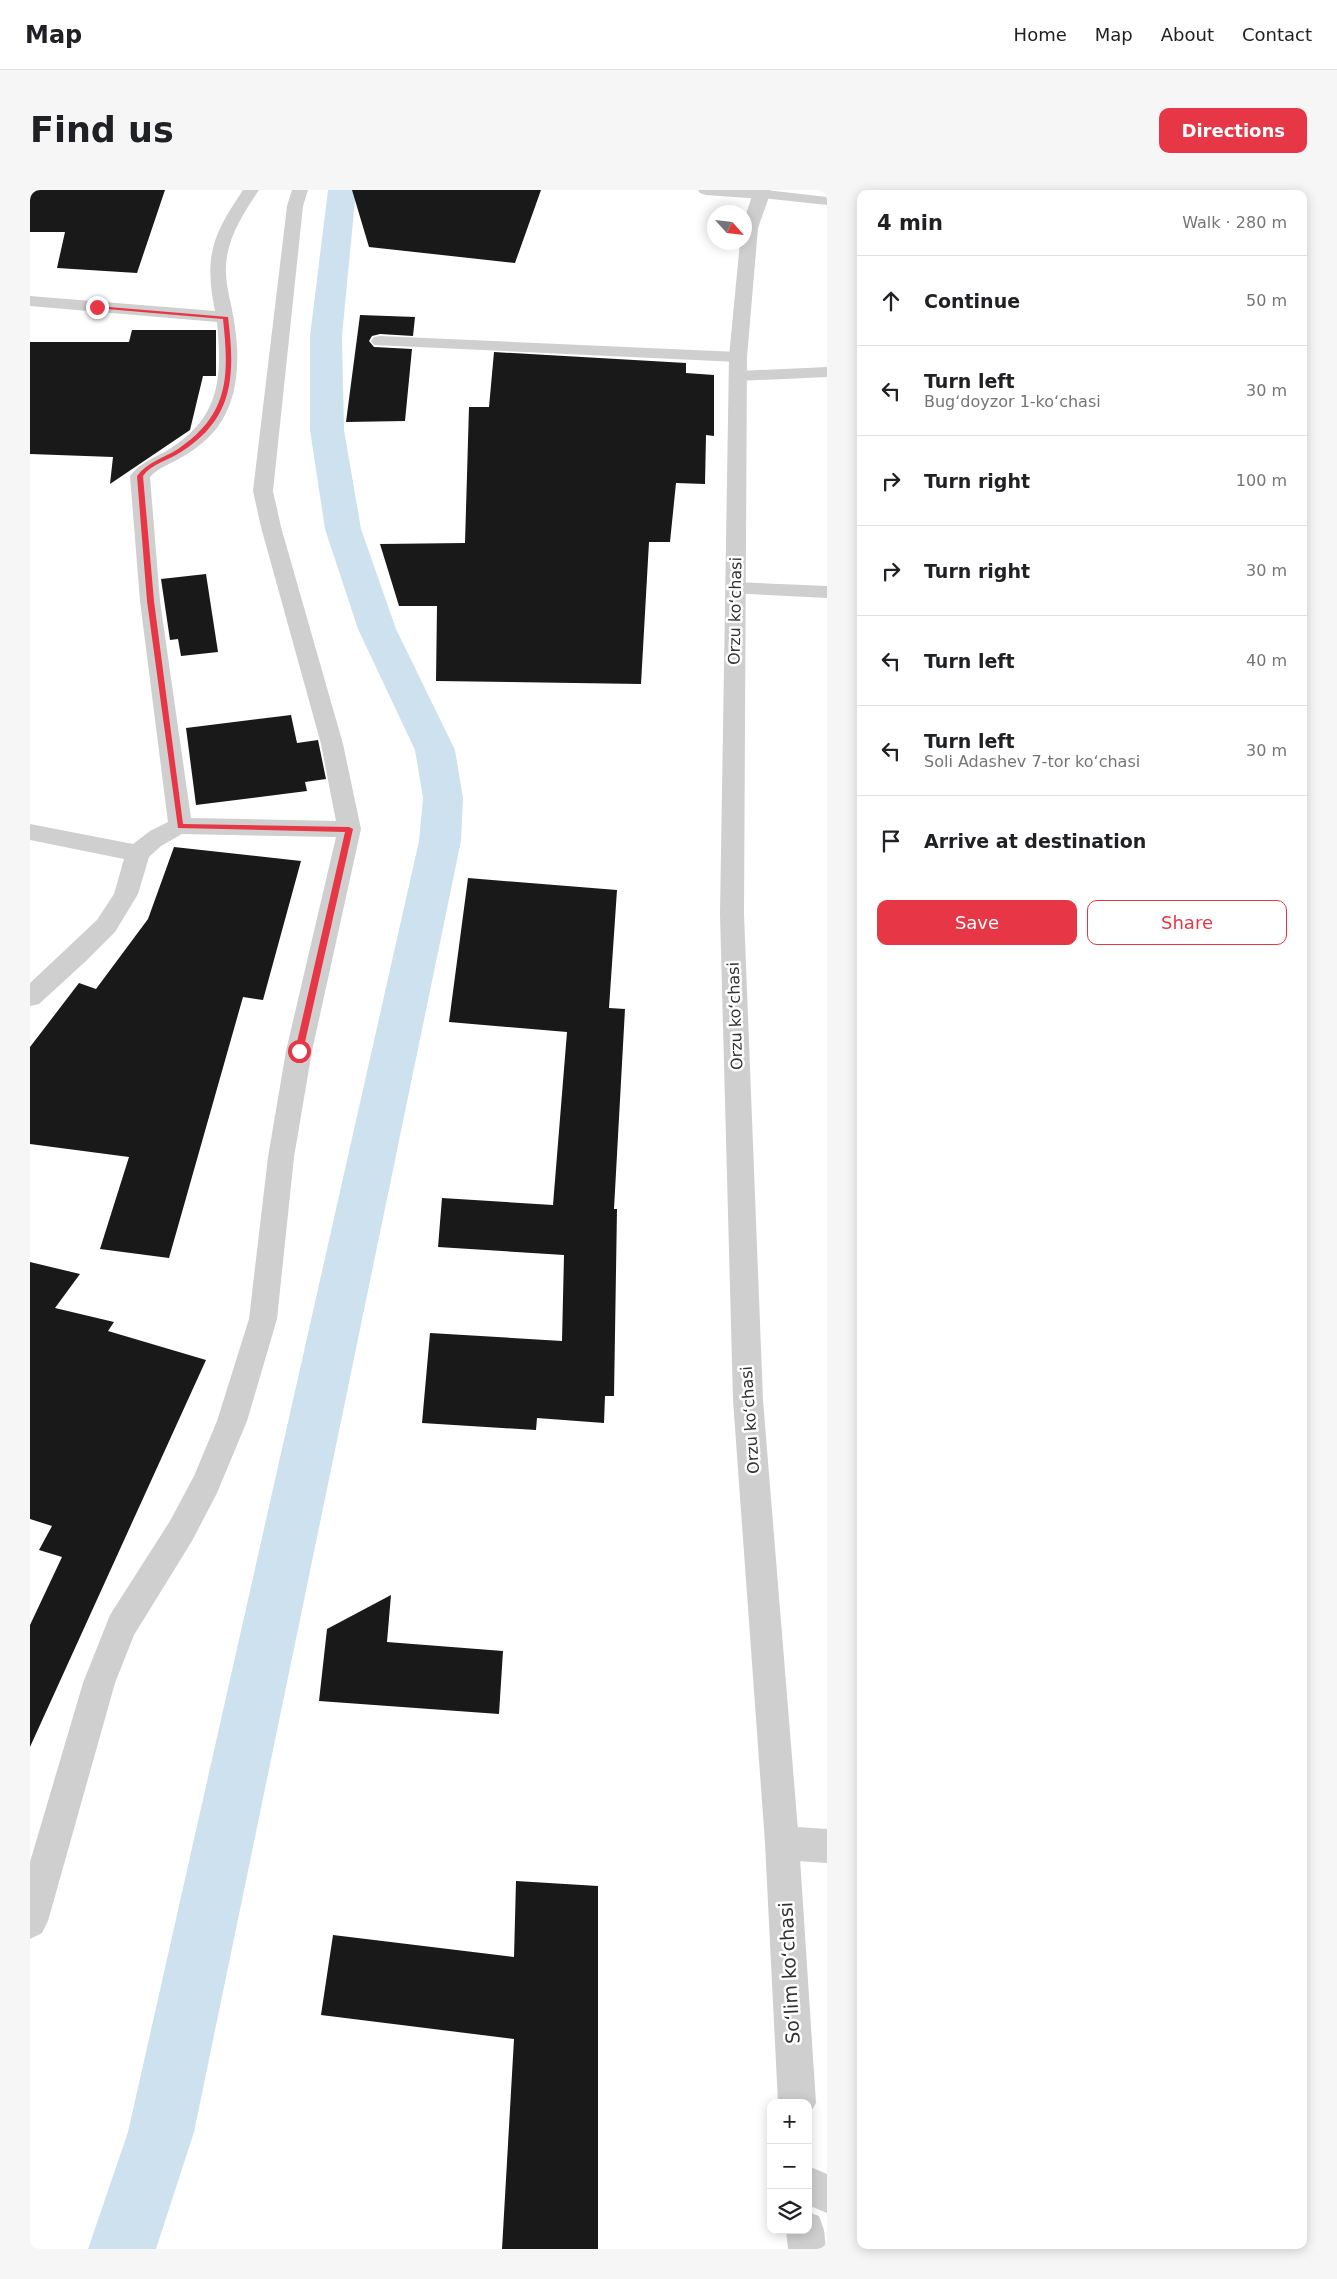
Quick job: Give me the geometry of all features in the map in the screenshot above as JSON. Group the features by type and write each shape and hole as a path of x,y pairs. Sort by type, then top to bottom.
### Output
{"street":[{"path":"180,826 150,601 140,476 145,469 179,451 196,439 220,408 226,395 230,357 226,317 219,286 218,261 229,228 251,190"},
{"path":"30,1921 99,1683 121,1626 181,1531 206,1483 232,1421 263,1319 281,1156 299,1051 349,829 332,744 271,527 264,491 295,206 300,190"},
{"path":"706,190 762,192"},
{"name":"Orzu koʻchasi","path":"762,192 750,228 738,357 732,914 747,1390 782,1843"},
{"path":"30,301 226,317"},
{"path":"380,341 738,357"},
{"path":"738,376 827,372"},
{"path":"736,588 827,592"},
{"path":"30,997 74,958 105,926 120,907 139,854 158,835 180,826 349,829"},
{"path":"30,832 139,854"},
{"path":"782,1843 827,1846"},
{"name":"Soʻlim koʻchasi","path":"782,1843 797,2099"},
{"path":"812,2187 827,2194"},
{"path":"805,2234 807,2249"}],"lane":[{"path":"762,192 827,201"}],"building":[{"path":"30,190 165,190 137,273 57,268 65,232 30,232"},
{"path":"352,190 541,190 515,263 369,247"},
{"path":"360,315 415,317 413,336 380,334 372,336 369,341 374,347 412,349 405,421 346,422"},
{"path":"132,330 216,330 216,376 203,376 190,430 110,484 113,457 30,454 30,342 129,342"},
{"path":"494,352 686,363 686,373 714,375 714,436 706,435 705,484 676,483 670,542 649,542 641,684 436,681 437,606 399,606 380,544 465,543 469,407 489,407"},
{"path":"206,574 218,652 181,656 178,639 170,640 161,579"},
{"path":"291,715 297,743 318,740 326,779 305,782 307,791 196,805 186,728"},
{"path":"174,847 301,861 263,1000 243,997 169,1258 100,1249 129,1157 30,1144 30,1047 79,983 96,989 148,919"},
{"path":"468,878 617,890 609,1008 625,1009 614,1209 617,1209 614,1396 605,1396 604,1423 537,1418 536,1430 422,1423 430,1333 562,1341 564,1255 438,1247 442,1198 553,1205 567,1032 449,1022"},
{"path":"30,1262 80,1274 55,1308 114,1322 108,1331 206,1360 30,1747 30,1625 62,1557 39,1550 52,1526 30,1519"},
{"path":"391,1595 387,1642 503,1651 499,1714 319,1701 327,1629"},
{"path":"516,1881 598,1886 598,2249 502,2249 514,2039 321,2015 333,1935 514,1957"}],"waterway":[{"path":"122,2249 161,2132 440,841 443,798 435,750 377,629 343,529 327,430 326,336 342,190"}],"route":[{"path":"97,307 166,314 226,317 230,357 226,395 220,408 196,439 179,451 145,469 140,476 150,601 180,826 349,829 299,1051"}]}
